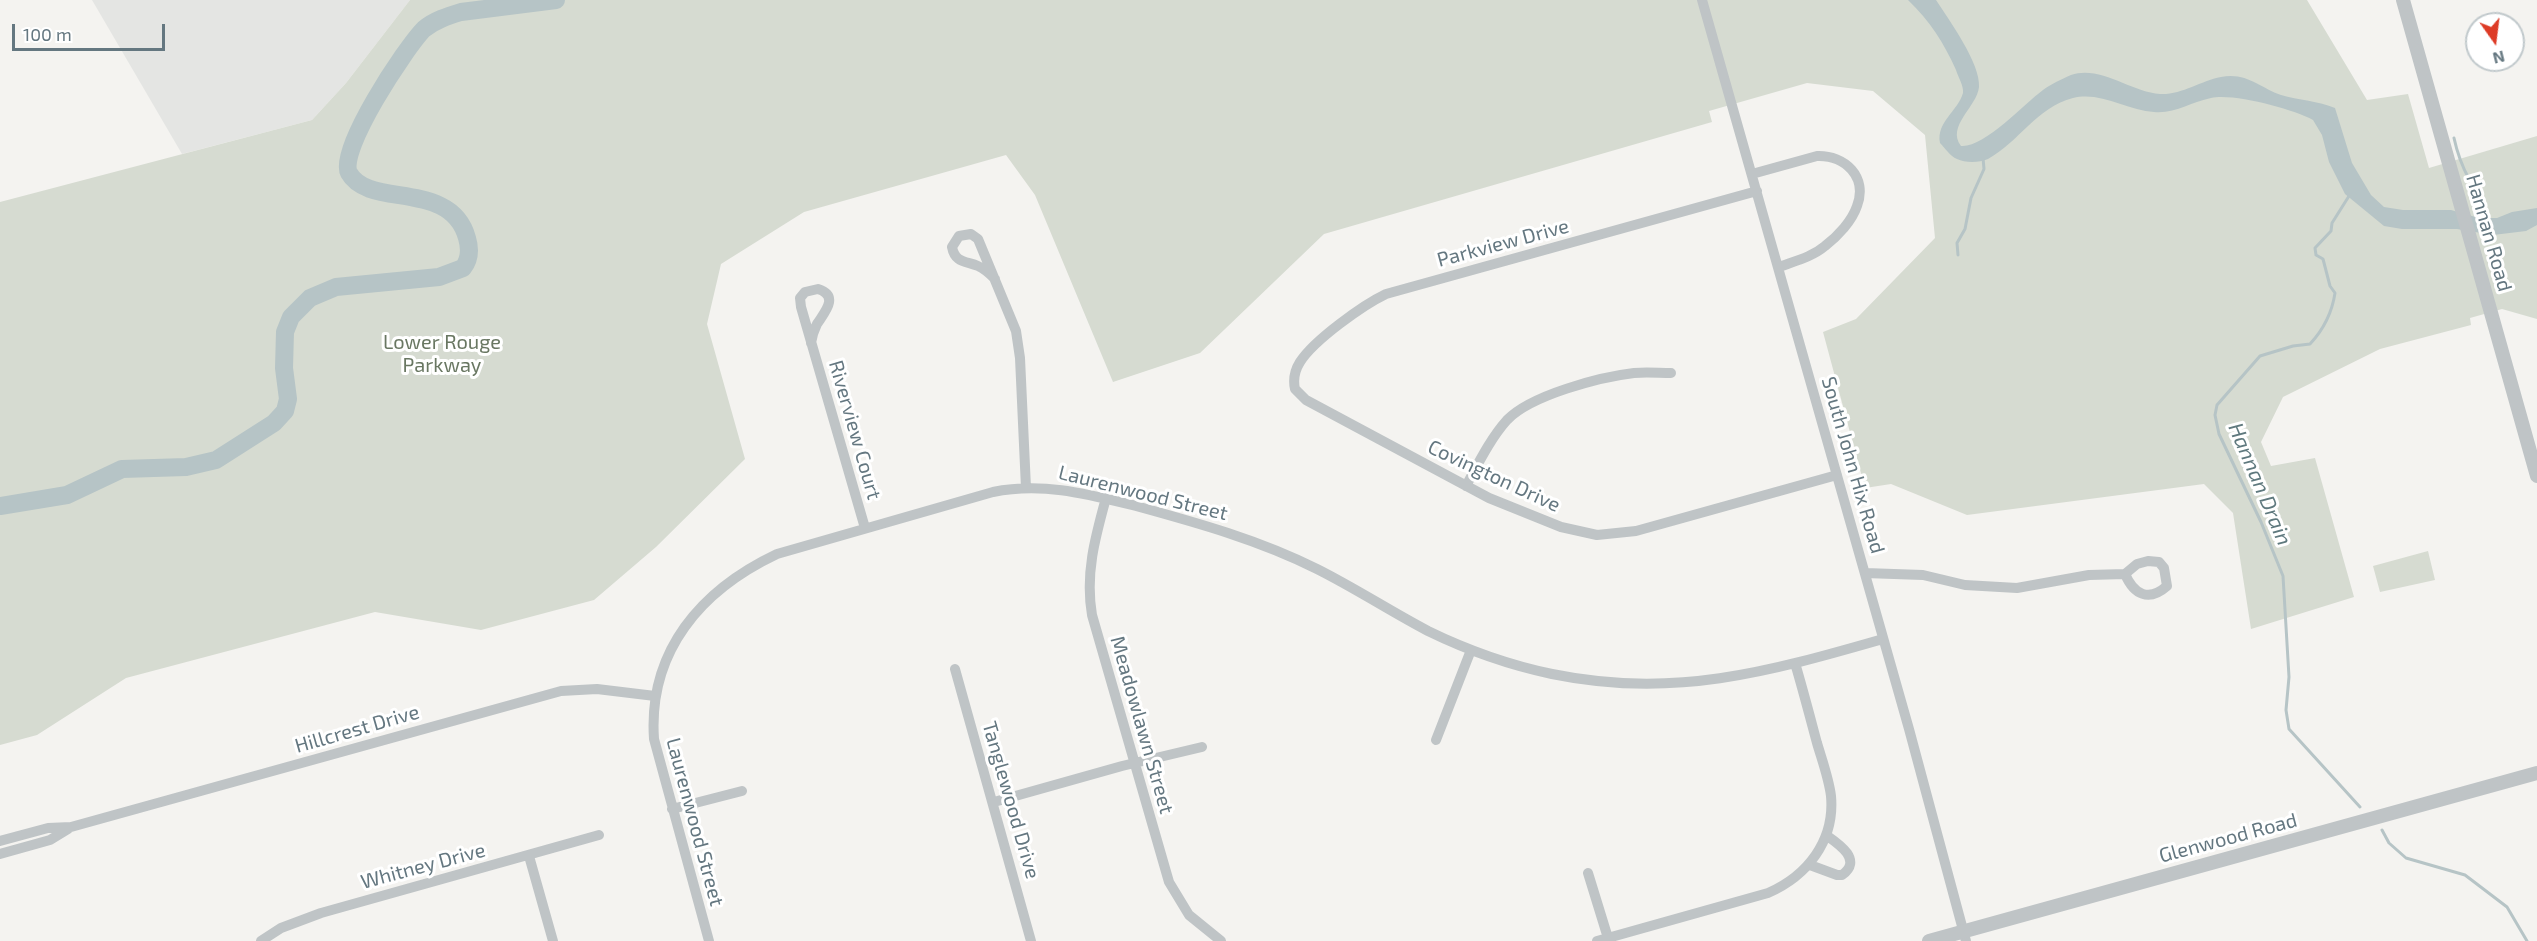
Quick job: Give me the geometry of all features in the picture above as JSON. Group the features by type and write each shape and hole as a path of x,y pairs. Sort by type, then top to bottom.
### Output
{"street":[{"name":"South John Hix Road","path":"1702,0 1865,573 1964,936"},
{"name":"Hannan Road","path":"2403,0 2537,476"},
{"path":"1752,174 1826,155 1846,164 1855,173 1859,183 1861,194 1857,208 1835,237 1813,254 1779,267"},
{"name":"Parkview Drive","path":"1294,384 1297,367 1305,356 1357,310 1386,294 1757,191"},
{"path":"995,279 980,267 960,261 955,256 952,247 959,236 970,234 978,239 995,279 1012,319 1019,349 1026,488"},
{"name":"Riverview Court","path":"811,343 814,330 830,302 825,292 818,288 810,289 800,298 811,343 865,528"},
{"path":"1466,486 1497,432 1509,419 1533,402 1575,388 1634,373 1671,373"},
{"name":"Covington Drive","path":"1294,384 1298,394 1306,400 1466,486 1561,527 1585,533 1609,535 1636,531 1837,475"},
{"name":"Laurenwood Street","path":"709,941 654,739 652,719 663,665 679,634 692,616 725,587 754,566 777,554 993,492 1026,488 1065,489 1200,523 1271,548 1319,570 1428,631 1471,650 1551,674 1630,684 1716,680 1795,663 1883,639"},
{"name":"Meadowlawn Street","path":"1106,498 1091,555 1090,603 1133,763 1169,882 1189,915 1203,929 1221,941"},
{"path":"1865,573 1923,575 1965,585 2001,588 2031,586 2089,575 2125,574"},
{"path":"1436,740 1471,650"},
{"path":"1588,873 1606,940 1768,893 1784,886 1809,865 1826,835 1831,805 1830,790 1795,663"},
{"name":"Tanglewood Drive","path":"955,669 1031,941"},
{"name":"Hillcrest Drive","path":"0,841 48,828 71,827 561,691 597,689 655,696"},
{"path":"994,802 1133,763 1202,747"},
{"name":"Glenwood Road","path":"1929,941 1964,936 2537,773"},
{"path":"672,809 742,791"},
{"name":"Hillcrest Drive","path":"0,854 50,840 71,827"},
{"path":"1809,865 1837,875 1847,871 1850,866 1851,860 1846,850 1826,835"},
{"name":"Whitney Drive","path":"261,941 281,928 321,913 599,836"},
{"path":"529,856 553,941"}],"shaded area":[{"path":"92,0 410,0 346,83 312,120 182,154"},
{"path":"1908,0 1936,0 1963,42 1975,67 1979,87 1957,131 1957,139 1961,146 1970,145 1992,133 2043,90 2071,75 2093,73 2138,89 2160,94 2176,92 2221,77 2238,77 2281,95 2335,108 2352,163 2371,195 2384,207 2403,210 2451,210 2479,218 2497,218 2512,212 2537,208 2537,225 2526,231 2493,235 2457,229 2402,229 2384,226 2345,194 2329,162 2322,135 2313,120 2278,107 2234,98 2211,98 2176,110 2154,112 2093,97 2073,98 2049,109 1988,159 1976,162 1960,160 1952,156 1940,143 1940,136 1944,123 1963,93 1962,84 1930,24"}],"green space":[{"name":"Lower Rouge Parkway","path":"410,0 2307,0 2367,100 2408,94 2429,168 2537,136 2537,319 2502,309 2470,318 2471,325 2380,349 2283,397 2261,442 2271,466 2315,458 2354,597 2251,629 2233,513 2204,484 1967,515 1891,484 1865,488 1823,332 1856,319 1935,238 1925,135 1873,91 1807,83 1709,111 1712,122 1324,234 1200,353 1113,382 1035,195 1006,155 804,212 721,264 707,324 745,459 656,547 594,600 481,630 375,612 126,678 37,735 0,745 0,202 312,120 346,83"},
{"path":"2428,551 2435,580 2380,592 2373,566"}],"waterway":[{"path":"0,506 67,495 122,469 186,467 216,460 274,423 285,411 288,399 284,368 285,332 291,317 310,298 336,287 439,277 463,268 468,257 469,246 458,220 445,208 428,201 374,190 359,184 349,173 348,161 353,144 389,77 415,39 428,26 461,12 556,0"},
{"path":"2454,138 2464,169 2484,204 2487,222"},
{"path":"1958,255 1957,243 1965,229 1971,198 1984,169 1983,158"},
{"name":"Hannan Drain","path":"2349,196 2332,223 2331,231 2315,248 2316,255 2323,259 2330,286 2335,293 2332,307 2323,327 2310,344 2293,346 2260,356 2217,405 2215,415 2219,434 2261,522 2283,576 2289,677 2286,710 2289,729 2360,807"},
{"name":"Hannan Drain","path":"2382,830 2389,843 2406,858 2465,875 2507,907 2527,941"}]}
